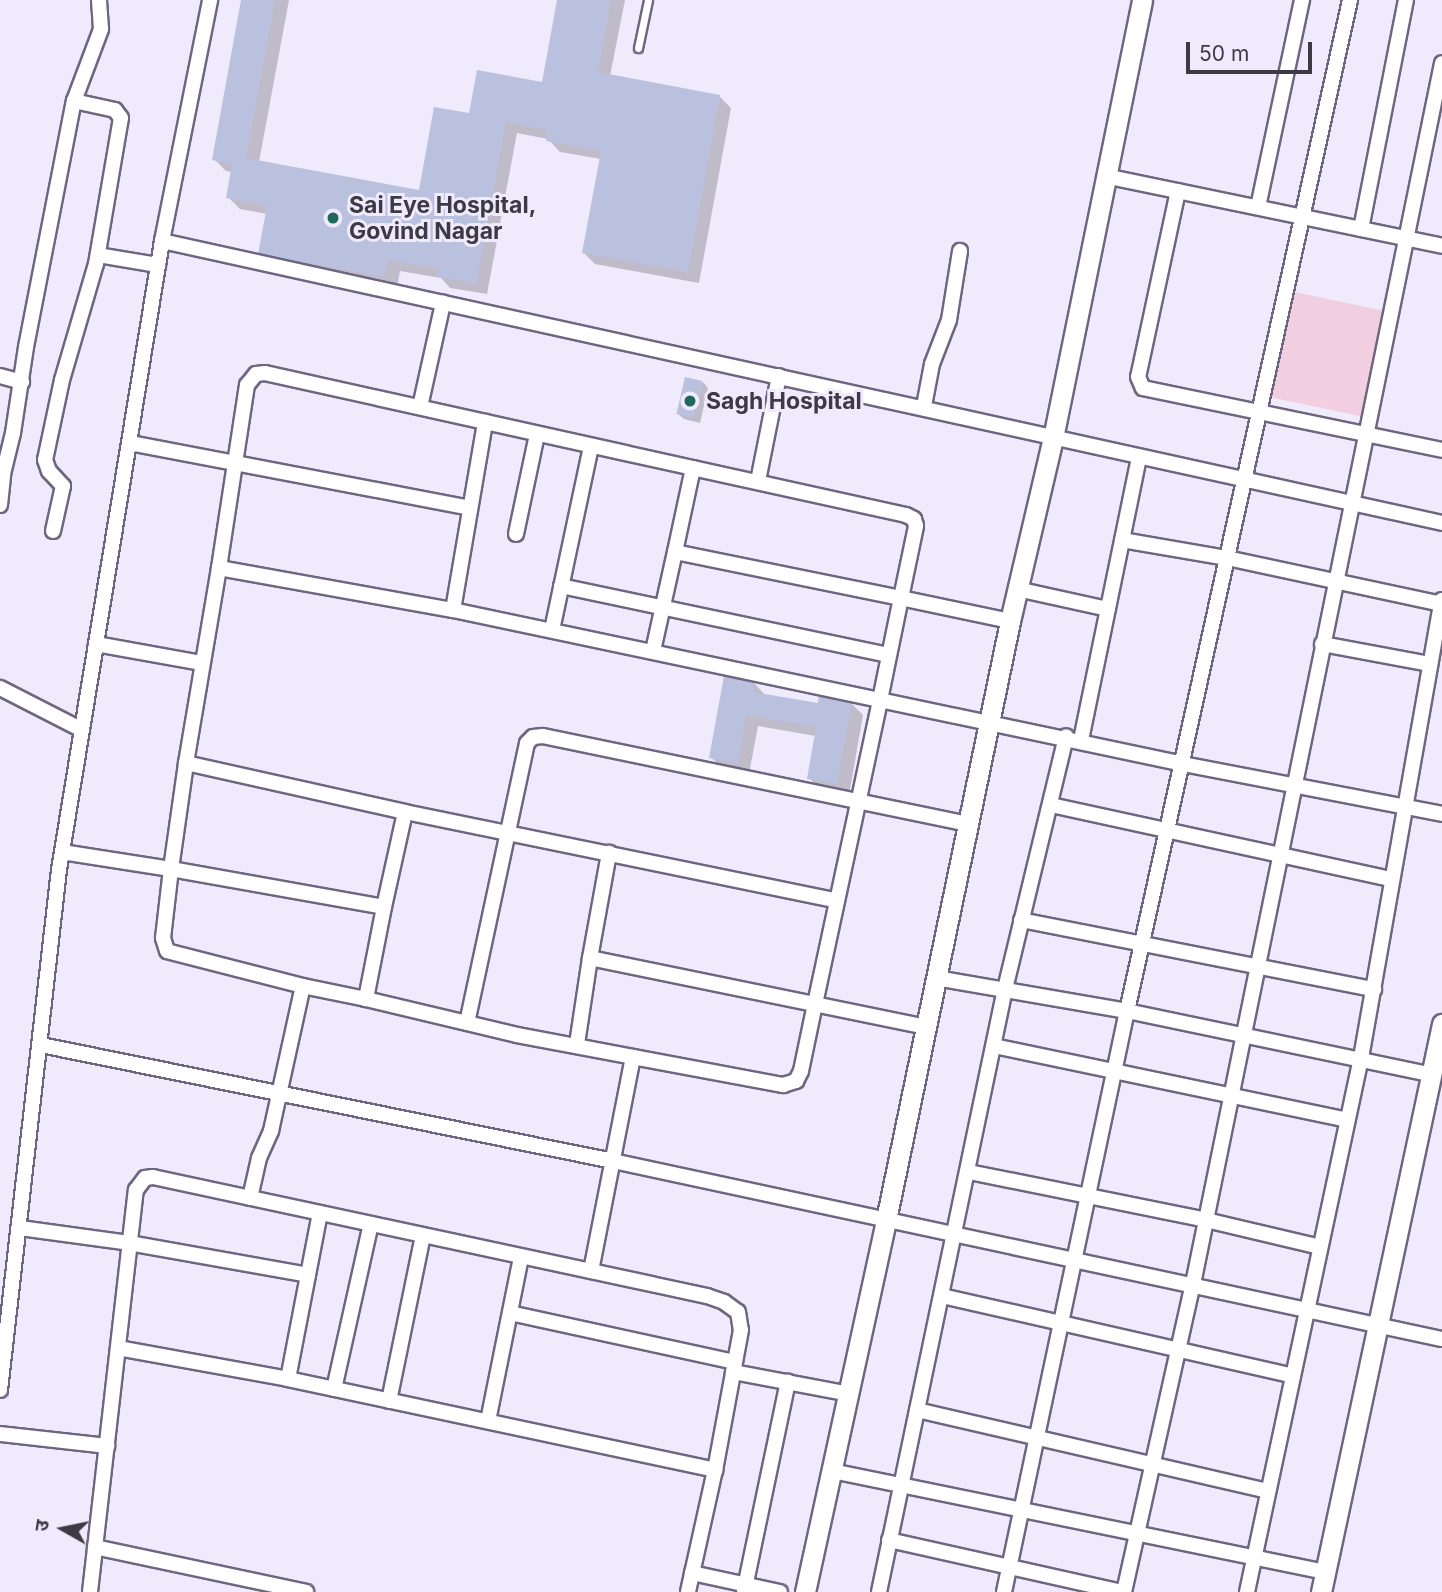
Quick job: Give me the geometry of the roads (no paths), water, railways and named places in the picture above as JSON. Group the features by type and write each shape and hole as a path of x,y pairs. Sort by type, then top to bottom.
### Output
{"street":[{"path":"0,505 3,474 74,101 101,29 99,0"},
{"path":"0,1390 62,852 162,241 210,0"},
{"path":"805,1592 886,1220 1010,621 1053,438 1142,0"},
{"path":"1258,208 1303,0"},
{"path":"1004,1592 1114,1071 1350,0"},
{"path":"1361,229 1406,0"},
{"path":"889,1541 1123,1592 1194,1284 1405,238 1438,104 1442,63"},
{"path":"53,531 63,486 49,471 45,460 62,380 98,255 121,117 115,110 74,101"},
{"path":"1105,176 1442,246"},
{"path":"1178,191 1138,377 1140,383 1150,392 1442,450"},
{"path":"162,241 924,406 1053,438 1442,523"},
{"path":"924,406 932,364 949,320 960,251"},
{"path":"98,255 158,265"},
{"path":"420,407 443,303"},
{"path":"256,374 420,407 906,514 914,519 916,526 880,700 801,1071 796,1081 783,1085 467,1023 303,986 167,951 163,938 171,869 247,385 256,374"},
{"path":"0,376 22,382"},
{"path":"758,481 779,376"},
{"path":"453,610 485,422"},
{"path":"516,534 537,434"},
{"path":"130,443 470,508"},
{"path":"552,630 591,446"},
{"path":"1081,740 1139,457"},
{"path":"653,651 693,468"},
{"path":"1122,540 1227,558 1442,602 1361,1058 1247,1592"},
{"path":"676,552 1010,621"},
{"path":"219,568 453,610 880,700 1066,736 1183,764 1442,814"},
{"path":"561,586 889,655"},
{"path":"1017,589 1108,609"},
{"path":"96,644 202,663"},
{"path":"1322,644 1430,664"},
{"path":"0,688 82,730"},
{"path":"467,1023 527,743 533,737 543,736 968,824"},
{"path":"879,1592 916,1409 956,1236 1005,989 1066,736"},
{"path":"186,763 405,812 837,901"},
{"path":"1051,805 1391,879"},
{"path":"366,999 405,812"},
{"path":"62,852 384,907"},
{"path":"578,1044 590,958 610,853"},
{"path":"1021,920 1374,989"},
{"path":"590,958 925,1027"},
{"path":"936,978 1127,1012 1361,1058 1433,1075"},
{"path":"250,1198 280,1092 303,986"},
{"path":"1321,1592 1442,1026"},
{"path":"41,1045 613,1161 1442,1339"},
{"path":"994,1046 1348,1120"},
{"path":"591,1271 633,1057"},
{"path":"969,1172 1206,1220 1320,1247"},
{"path":"90,1592 136,1190 145,1178 591,1271 724,1302 738,1312 741,1330 715,1470 688,1592"},
{"path":"288,1379 320,1213"},
{"path":"334,1389 370,1224"},
{"path":"20,1228 129,1243 308,1275"},
{"path":"389,1401 423,1236"},
{"path":"488,1421 521,1257"},
{"path":"942,1296 1293,1376"},
{"path":"510,1313 788,1382 849,1394"},
{"path":"118,1348 288,1379 715,1470"},
{"path":"745,1588 788,1382"},
{"path":"916,1409 1268,1491"},
{"path":"0,1434 107,1446"},
{"path":"832,1471 1325,1572"},
{"path":"95,1547 244,1586 306,1592"},
{"path":"692,1573 745,1588 780,1592"}],"lane":[{"path":"638,48 648,0"}],"place":[{"name":"Sai Eye Hospital, Govind Nagar","path":"333,218"},
{"name":"Sagh Hospital","path":"690,401"}]}
